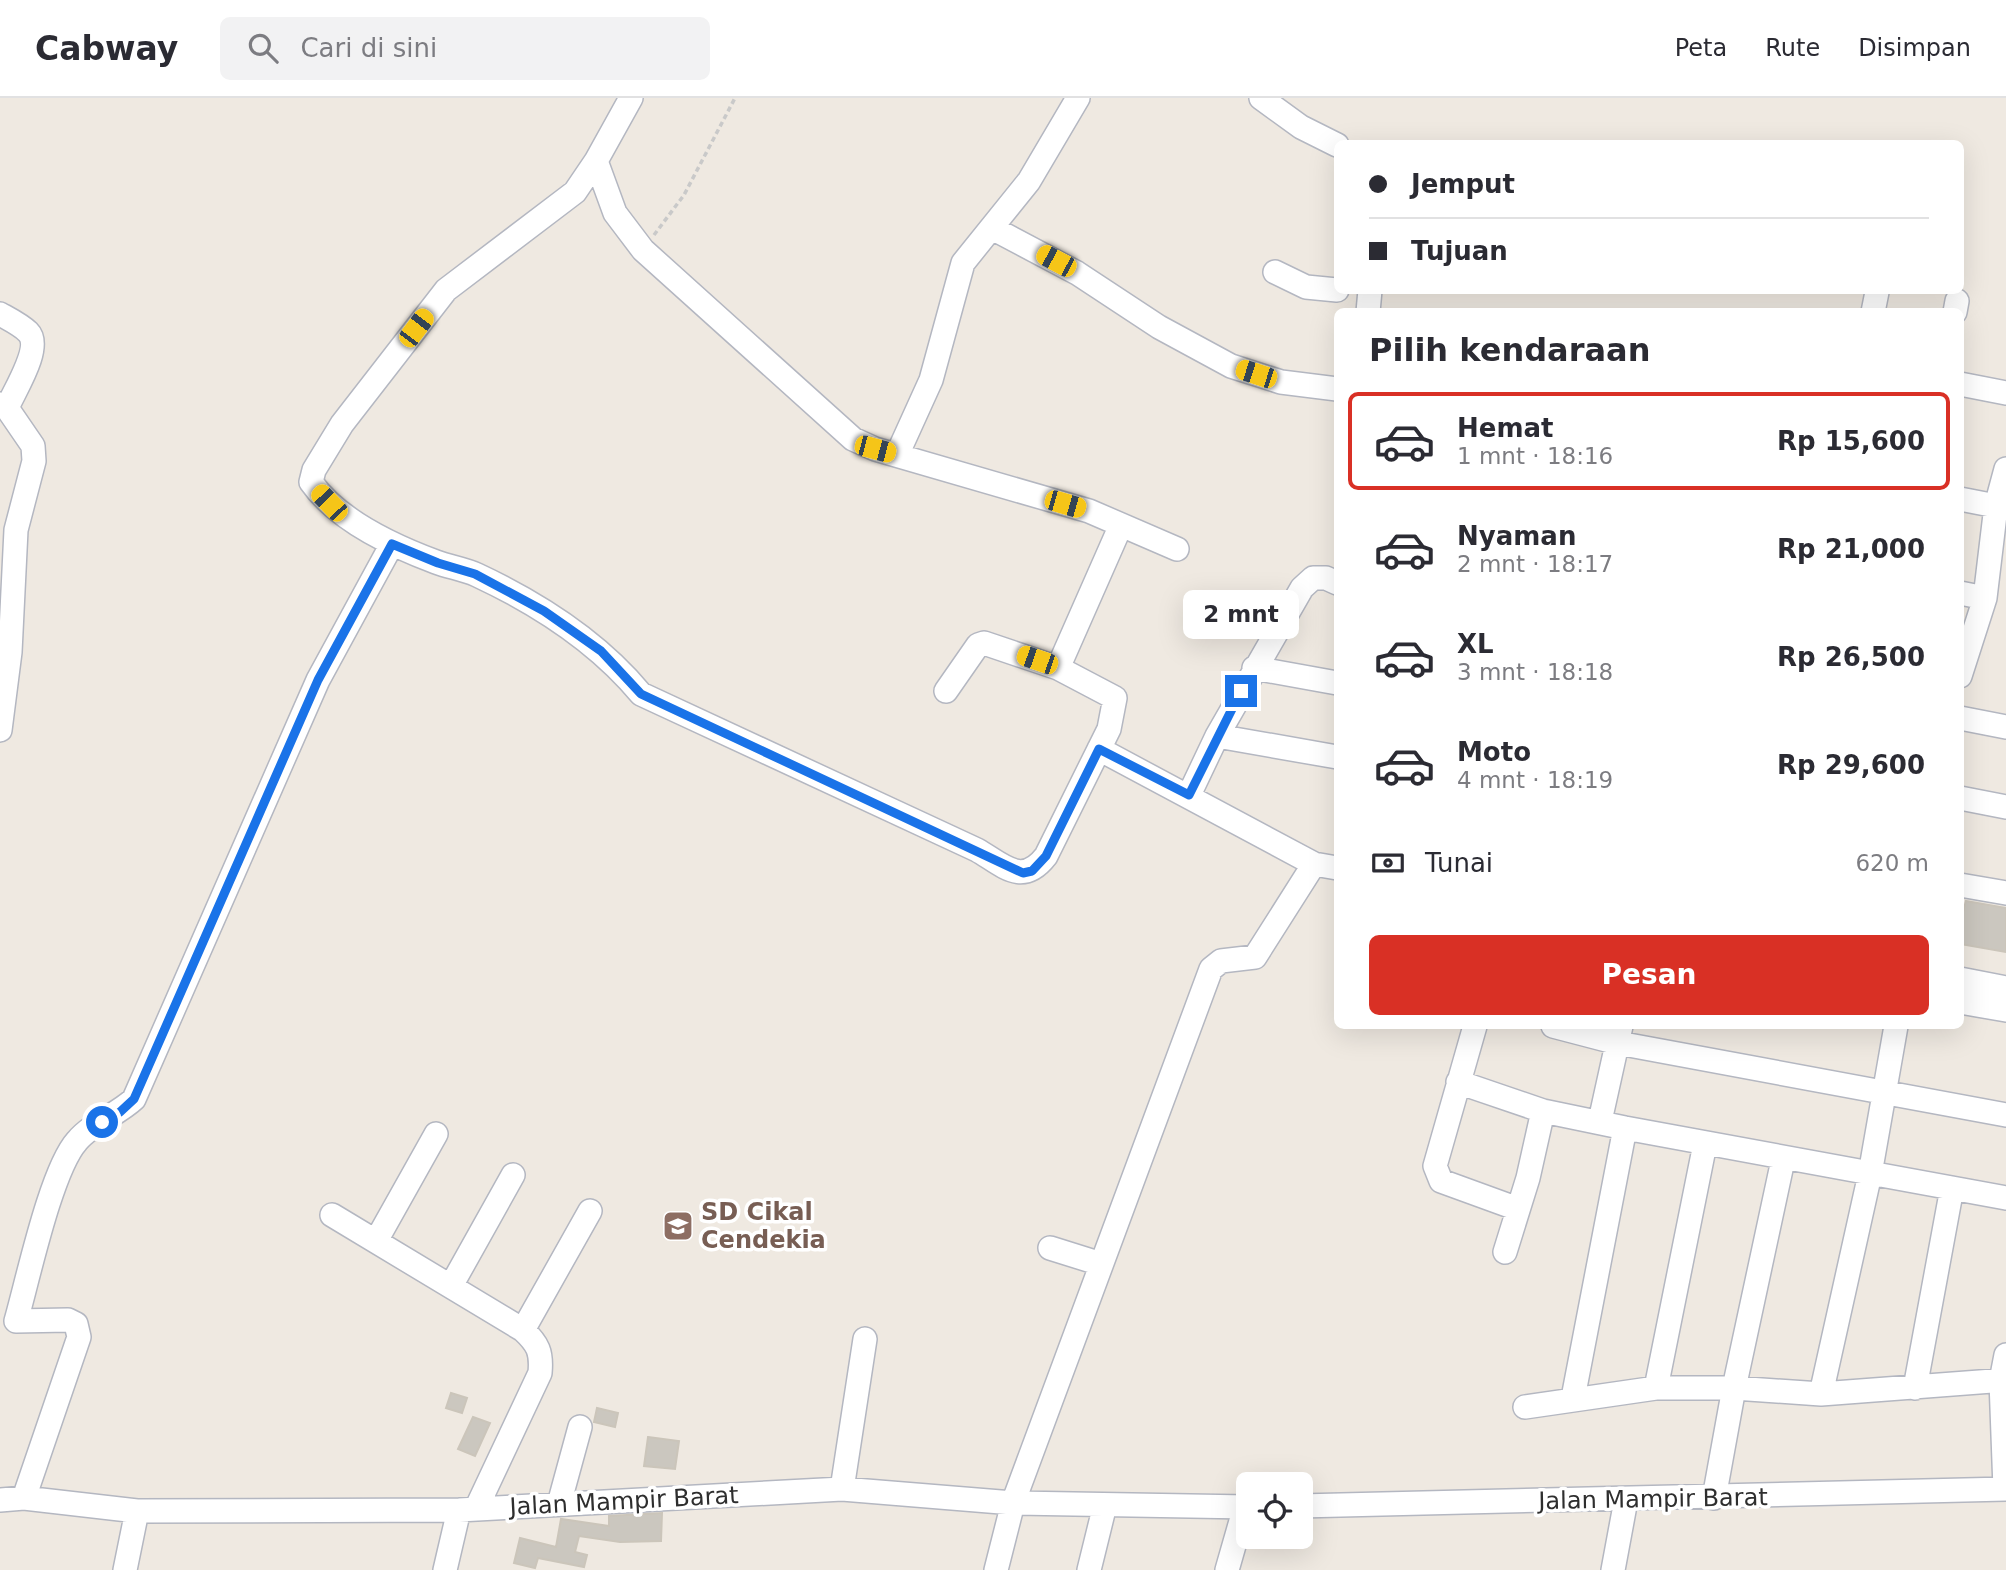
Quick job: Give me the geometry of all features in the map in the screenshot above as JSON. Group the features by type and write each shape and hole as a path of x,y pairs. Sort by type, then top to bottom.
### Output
{"street":[{"path":"631,98 596,161 575,192 446,290 342,424 314,470 311,482 329,503 392,544 438,563 475,574 544,611 601,651 641,694 1023,873 1032,871 1046,856 1099,749 1114,715 1115,698 1058,668 984,643 978,645 946,691"},
{"path":"897,455 931,380 951,296 962,264 1029,181 1078,98"},
{"path":"1261,98 1301,127 1334,144"},
{"path":"596,161 615,213 643,250 853,439 897,455 1089,511 1177,548"},
{"path":"992,228 1077,273 1159,327 1231,366 1281,382 1334,389"},
{"path":"1275,272 1306,287 1334,290"},
{"path":"0,314 29,332 34,342 31,356 3,406 33,446 34,454 8,524 2,714"},
{"path":"1964,385 2006,393"},
{"path":"1964,664 1985,598 2006,468"},
{"path":"1964,500 2001,507"},
{"path":"1058,668 1121,525"},
{"path":"24,1498 79,1337 79,1329 68,1320 8,1321 60,1170 78,1139 120,1112 134,1099 318,680 392,544"},
{"path":"1189,795 1254,668 1307,582 1313,578 1326,578 1334,582"},
{"path":"1964,594 1985,598"},
{"path":"1254,668 1334,682"},
{"path":"1964,719 2006,727"},
{"path":"1217,736 1334,756"},
{"path":"1099,749 1314,864 1334,867"},
{"path":"1964,799 2006,807"},
{"path":"996,1570 1013,1503 1211,969 1221,961 1255,957 1314,864"},
{"path":"1964,886 2006,894"},
{"path":"1964,980 2006,988"},
{"path":"1964,1003 2006,1010"},
{"path":"1474,1029 1435,1166 1436,1174 1441,1181 1518,1209"},
{"path":"1578,1029 1619,1034 1885,1092 2006,1115"},
{"path":"1821,1394 1870,1174 1896,1029"},
{"path":"1600,1121 1619,1034"},
{"path":"1458,1082 1543,1111 1783,1160 2006,1198"},
{"path":"1505,1252 1543,1111"},
{"path":"1573,1398 1625,1128"},
{"path":"376,1241 436,1134"},
{"path":"1656,1388 1705,1144"},
{"path":"1714,1498 1734,1388 1783,1160"},
{"path":"451,1286 513,1175"},
{"path":"1915,1388 1952,1188"},
{"path":"523,1329 590,1211"},
{"path":"332,1215 523,1329 536,1342 541,1355 540,1373 468,1510 444,1570"},
{"path":"1050,1248 1101,1264"},
{"path":"842,1489 864,1339"},
{"path":"2005,1489 2006,1355"},
{"path":"1525,1407 1656,1388 1734,1388 1821,1394 2004,1380"},
{"path":"559,1504 580,1427"},
{"name":"Jalan Mampir Barat","path":"0,1500 24,1498 137,1511 468,1510 842,1489 1013,1503 1236,1507"},
{"name":"Jalan Mampir Barat","path":"1313,1506 2005,1489"},
{"path":"1613,1570 1626,1500"},
{"path":"1089,1570 1105,1506"},
{"path":"125,1570 137,1511"},
{"path":"1227,1570 1236,1540"}],"path":[{"path":"643,250 684,195 735,98"}],"building":[{"path":"1966,901 2006,908 2006,952 1964,945"},
{"path":"451,1393 467,1398 462,1413 446,1408"},
{"path":"597,1408 618,1413 615,1427 594,1422"},
{"path":"473,1417 490,1423 475,1456 458,1449"},
{"path":"648,1437 679,1441 675,1469 644,1466"},
{"path":"662,1513 661,1541 620,1542 579,1536 575,1552 587,1555 584,1567 538,1558 535,1568 514,1563 520,1538 556,1547 561,1519 609,1526 609,1516"}],"place":[{"name":"SD Cikal Cendekia","path":"678,1226"}],"route":[{"path":"102,1122 120,1112 134,1099 318,680 392,544 438,563 475,574 544,611 601,651 641,694 977,850 1011,870 1023,873 1032,871 1046,856 1099,749 1189,795 1241,691"}]}
